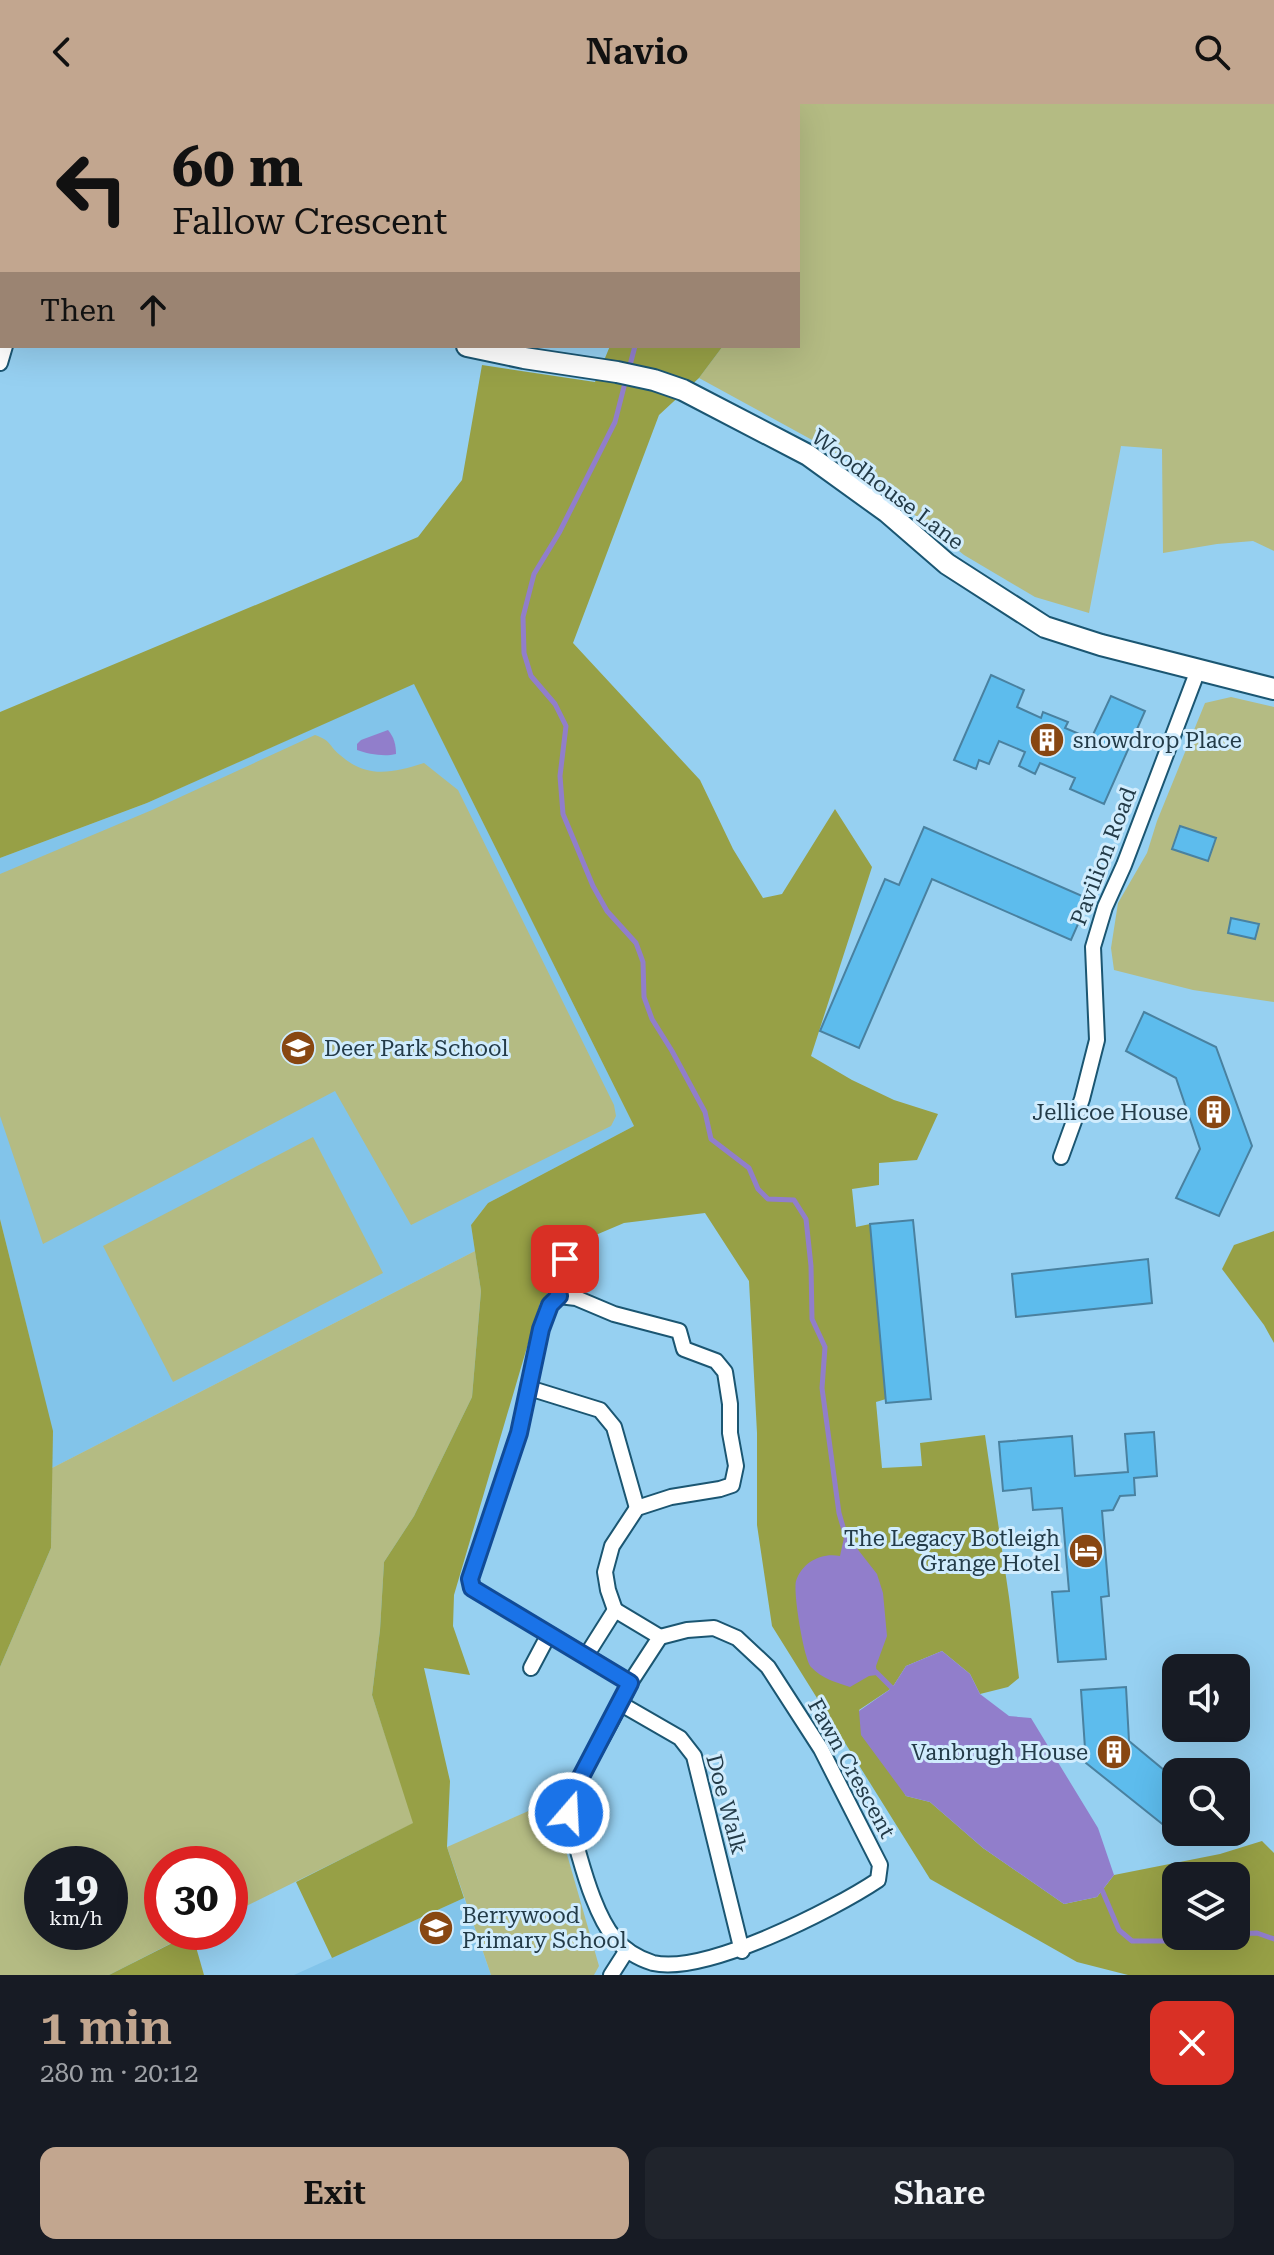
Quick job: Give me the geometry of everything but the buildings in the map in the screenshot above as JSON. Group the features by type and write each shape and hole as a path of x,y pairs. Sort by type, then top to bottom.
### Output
{"street":[{"name":"Woodhouse Lane","path":"476,348 617,372 683,390 808,455 887,512 947,564 1045,627 1101,645 1274,689"},
{"name":"Pavilion Road","path":"1061,1157 1082,1099 1097,1040 1093,947 1105,907 1198,670"},
{"path":"559,1296 554,1276 576,1241"},
{"path":"559,1296 550,1305 541,1329 519,1433 470,1579 472,1588 630,1683"},
{"path":"559,1296 576,1298 614,1314 679,1331 684,1349 716,1361 725,1372 736,1466 732,1485 671,1497 637,1508 612,1546 605,1572 615,1610 660,1637"},
{"path":"529,1388 600,1410 614,1427 637,1508"},
{"path":"586,1656 615,1610"},
{"name":"Fawn Crescent","path":"714,1628 737,1638 768,1667 821,1749 880,1865 878,1880 742,1951 673,1966 653,1963 627,1950 604,1925 587,1885 569,1813 574,1790 630,1683 660,1637 687,1630 714,1628"},
{"path":"531,1668 549,1634"},
{"name":"Doe Walk","path":"621,1704 680,1738 694,1756 742,1951"},
{"path":"611,1975 627,1950"}],"shaded area":[{"name":"Deer Park School","path":"414,683 634,1126 488,1203 471,1225 475,1251 52,1468 0,1371 38,1372 0,1219 0,858 147,803"},
{"path":"388,730 396,754 376,755 357,750 361,740"},
{"path":"845,1533 877,1574 883,1593 887,1636 876,1666 877,1675 850,1687 824,1677 808,1662 795,1588 799,1574 808,1564 826,1556 840,1556"},
{"path":"942,1651 970,1674 980,1694 1009,1716 1031,1718 1098,1828 1114,1875 1097,1897 1064,1904 983,1848 930,1802 906,1796 861,1735 859,1711 892,1688 906,1666"},
{"name":"Berrywood Primary School","path":"464,1898 491,1975 294,1975"}],"green space":[{"path":"800,104 1274,104 1274,551 1253,541 1163,553 1162,449 1121,446 1089,613 1035,597 964,555 845,458 699,378 722,348 800,348"},
{"path":"609,348 722,348 699,378 659,415 573,643 700,780 733,849 763,898 782,894 835,809 872,867 811,1056 894,1100 938,1114 917,1160 879,1163 879,1185 852,1189 856,1227 870,1224 886,1399 876,1402 882,1468 922,1466 920,1443 985,1435 1019,1678 1008,1687 980,1694 970,1674 942,1651 906,1666 892,1688 859,1710 906,1796 930,1802 983,1848 1064,1904 1097,1897 1114,1875 1162,1865 1162,1950 1250,1950 1250,1862 1180,1862 1262,1841 1274,1853 1274,1975 1128,1975 1077,1962 930,1879 772,1626 757,1525 757,1433 749,1281 705,1213 624,1223 591,1237 540,1303 454,1595 453,1626 470,1675 424,1668 450,1781 447,1847 464,1898 332,1958 296,1882 413,1823 372,1695 384,1562 414,1516 472,1397 481,1291 471,1225 488,1203 634,1126 414,684 147,803 0,858 0,712 418,537 462,480 482,365 595,382"},
{"path":"1231,697 1274,707 1274,1002 1193,990 1114,970 1111,948 1118,903 1147,853 1205,703"},
{"name":"Deer Park School","path":"315,735 360,768 380,772 424,763 458,790 614,1105 616,1116 611,1126 411,1225 335,1091 43,1244 0,1116 0,874 152,810"},
{"path":"313,1137 383,1273 173,1382 103,1246"},
{"path":"0,1219 53,1431 51,1548 0,1667"},
{"path":"1274,1231 1274,1343 1222,1269 1234,1245"},
{"path":"475,1251 481,1291 472,1397 414,1516 384,1562 372,1695 414,1823 248,1905 248,1846 144,1846 144,1950 158,1950 109,1975 0,1975 0,1667 51,1548 52,1468"},
{"path":"533,1809 558,1823 599,1966 594,1975 491,1975 447,1847"},
{"path":"158,1950 197,1950 204,1975 109,1975"}],"waterway":[{"path":"629,369 634,348"},
{"path":"626,379 615,422 559,533 534,574 523,617 524,653 531,676 555,704 566,726 560,776 563,814 593,886 607,911 636,943 643,962 644,997 652,1019 705,1112 711,1139 749,1168 758,1189 768,1199 794,1200 806,1219 812,1319 825,1347 822,1388 839,1513 846,1537"},
{"path":"876,1672 892,1688"},
{"path":"1102,1890 1119,1930 1132,1941 1162,1941"},
{"path":"1250,1933 1274,1939"}],"place":[{"name":"snowdrop Place","path":"1047,740"},
{"name":"Deer Park School","path":"298,1048"},
{"name":"Jellicoe House","path":"1214,1112"},
{"name":"The Legacy Botleigh Grange Hotel","path":"1086,1551"},
{"name":"Vanbrugh House","path":"1114,1752"},
{"name":"Berrywood Primary School","path":"436,1928"}],"route":[{"path":"565,1259 554,1276 559,1296 550,1305 541,1329 519,1433 470,1579 472,1588 630,1683 574,1790 569,1813"}]}
